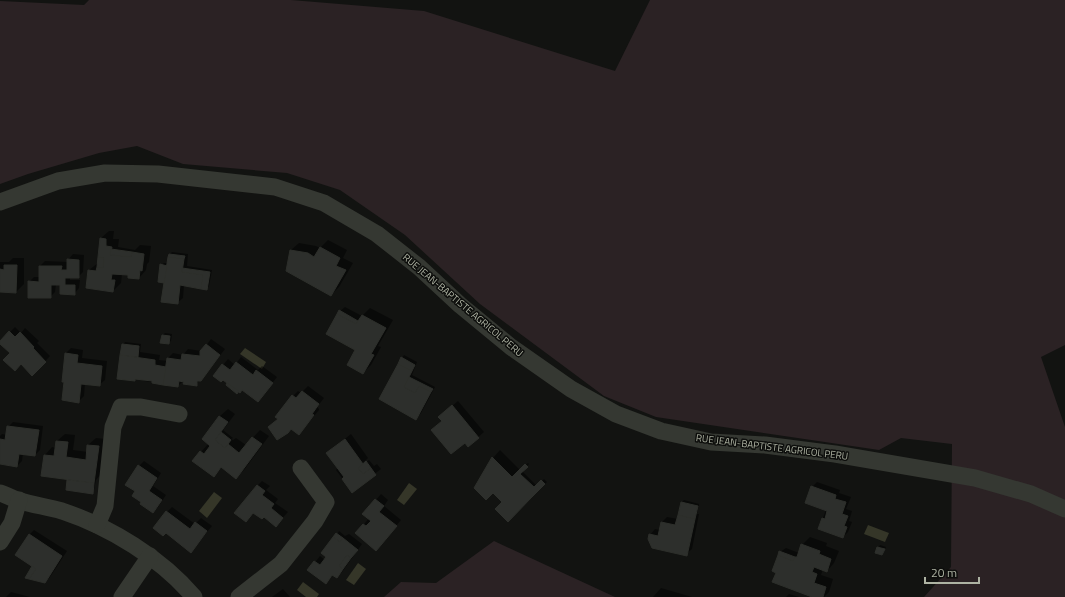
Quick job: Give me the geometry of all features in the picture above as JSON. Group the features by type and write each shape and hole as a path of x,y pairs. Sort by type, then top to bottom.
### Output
{"street":[{"name":"RUE JEAN-BAPTISTE AGRICOL PERU","path":"0,202 58,181 105,173 158,174 275,187 324,203 377,234 419,266 460,305 511,347 571,389 616,414 661,431 711,442 765,445 835,454 975,478 1031,494 1065,509"},
{"path":"97,525 105,506 113,427 120,407 141,406 179,414"},
{"path":"239,597 281,564 315,521 326,502 301,468"},
{"path":"0,493 19,500 61,511 97,525 158,561 185,586 194,597"},
{"path":"0,542 12,523 19,500"},
{"path":"122,597 150,556"}],"shaded area":[{"path":"89,0 291,0 424,11 615,71 650,0 1065,0 1065,345 1041,357 1065,427 1065,597 924,597 951,567 952,444 901,438 879,450 656,417 604,396 480,304 405,235 340,190 287,173 183,164 137,146 99,153 0,184 0,1 84,5"},
{"path":"245,348 266,362 262,369 240,354"},
{"path":"409,483 417,489 404,505 397,500"},
{"path":"214,492 222,498 207,518 199,511"},
{"path":"868,525 889,533 885,542 864,534"},
{"path":"494,541 615,597 384,597 401,582 436,583"},
{"path":"358,563 366,569 354,585 346,580"},
{"path":"303,582 319,594 317,597 306,597 297,590"}],"building":[{"path":"100,238 106,239 106,246 112,247 110,255 131,257 132,252 144,254 142,271 140,270 139,279 128,278 128,275 112,274 111,280 115,280 113,292 86,288 88,270 96,271 97,267 103,268 104,258 98,257"},
{"path":"320,247 340,258 336,266 346,270 331,296 286,271 290,250 308,253 314,257"},
{"path":"111,249 132,252 131,257 110,255"},
{"path":"169,254 185,256 184,259 168,257"},
{"path":"98,257 104,258 103,268 97,267"},
{"path":"168,257 184,259 182,272 203,275 201,289 180,285 178,304 161,302"},
{"path":"67,259 79,260 79,278 65,278 65,285 75,285 75,295 60,294 60,285 51,285 51,298 28,298 28,281 39,282 39,266 62,266 61,270 67,270"},
{"path":"160,264 167,266 164,283 158,282"},
{"path":"4,265 17,265 16,293 0,292 0,269 4,270"},
{"path":"182,268 210,272 207,290 201,289 203,275 182,272"},
{"path":"339,310 358,321 356,324 337,314"},
{"path":"337,314 356,324 362,315 386,328 371,354 374,355 363,374 347,365 355,350 326,334"},
{"path":"9,331 15,337 20,332 46,362 32,376 21,364 15,371 3,360 10,353 0,344 0,341"},
{"path":"162,335 170,336 169,344 160,343"},
{"path":"122,344 139,346 138,357 120,355"},
{"path":"206,344 220,355 201,381 197,381 197,386 183,384 184,382 179,381 178,387 163,385 167,358 181,360 182,354 200,356 200,351"},
{"path":"65,353 78,355 77,363 102,366 100,386 81,384 79,403 62,400"},
{"path":"120,355 155,360 155,365 166,367 163,385 152,383 152,381 117,379"},
{"path":"401,357 415,365 412,371 398,364"},
{"path":"236,362 253,375 256,370 273,383 258,402 242,390 240,393 223,380 221,382 213,376 222,364 230,370"},
{"path":"398,364 412,371 404,387 415,393 419,386 431,392 416,420 379,399"},
{"path":"409,377 433,389 431,392 419,386 415,393 404,387"},
{"path":"227,383 239,391 237,394 226,385"},
{"path":"302,391 319,404 312,414 314,415 299,435 291,429 288,433 277,440 268,427 278,419 275,417 292,395 296,398"},
{"path":"452,405 479,438 468,447 465,443 451,454 431,430 442,421 438,417"},
{"path":"219,416 228,422 215,440 225,448 228,444 239,453 252,437 262,444 236,479 221,467 214,477 192,461 200,451 204,454 210,446 202,439"},
{"path":"7,426 39,430 35,456 19,454 17,467 0,464 0,439 5,440"},
{"path":"221,432 231,440 225,448 215,440"},
{"path":"345,439 363,464 358,468 363,474 371,468 376,475 352,493 342,479 344,477 326,453"},
{"path":"56,441 68,442 66,457 86,460 87,445 99,446 94,483 41,476 44,455 54,456"},
{"path":"492,457 532,497 508,522 495,509 502,502 493,493 486,500 474,488"},
{"path":"366,461 371,468 363,474 358,468"},
{"path":"525,464 528,467 520,474 534,487 541,480 545,484 532,497 512,477"},
{"path":"138,465 157,478 149,491 162,500 153,513 132,496 135,491 125,485"},
{"path":"67,480 94,483 93,494 66,490"},
{"path":"257,485 265,491 262,495 274,504 271,508 283,518 276,527 264,517 262,519 253,513 246,522 234,513"},
{"path":"811,486 836,495 835,499 846,502 842,514 848,516 844,526 847,527 843,538 818,529 822,518 825,519 827,511 805,503"},
{"path":"375,499 384,506 379,512 397,526 376,551 355,533 363,524 366,526 371,521 362,514"},
{"path":"681,502 698,506 695,519 678,515"},
{"path":"166,511 190,529 195,522 207,531 191,553 166,533 163,536 153,528"},
{"path":"678,515 695,519 687,556 652,548 648,539 649,534 658,536 661,522 675,525"},
{"path":"336,533 343,538 340,542 333,537"},
{"path":"29,534 62,556 45,583 29,579 36,569 15,555"},
{"path":"333,537 340,542 343,538 358,550 351,558 347,555 339,566 343,569 337,578 332,575 326,584 307,570 314,561 320,565 326,557 321,553"},
{"path":"801,544 820,551 819,554 831,559 827,572 814,567 812,572 817,574 814,583 826,587 823,597 812,597 772,582 776,573 772,571 778,555 793,561 795,557 797,557"},
{"path":"877,547 885,549 882,555 875,553"},
{"path":"779,551 795,557 793,561 778,555"},
{"path":"347,555 351,558 343,569 339,566"},
{"path":"32,566 36,569 29,579 25,578"}]}
